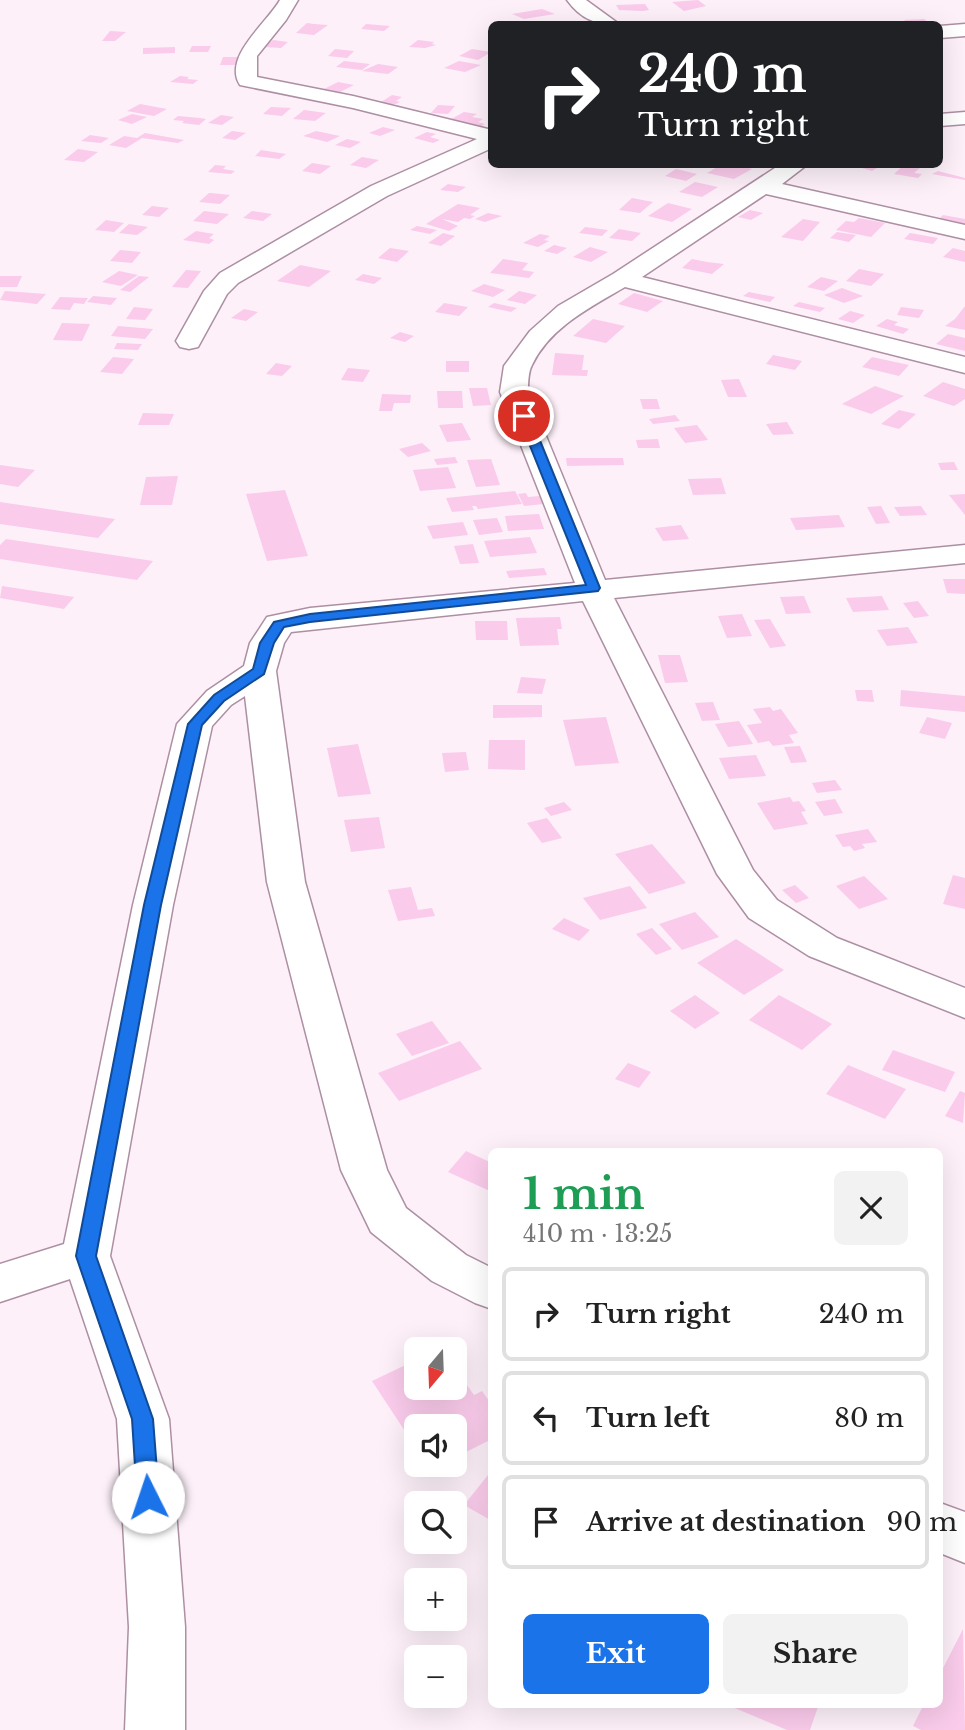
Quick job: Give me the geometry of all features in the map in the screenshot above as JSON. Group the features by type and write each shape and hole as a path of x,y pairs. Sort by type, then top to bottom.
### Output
{"street":[{"path":"289,0 247,55 247,81 353,102 488,137"},
{"path":"576,0 584,9 605,21"},
{"path":"943,32 965,30"},
{"path":"943,120 965,118"},
{"path":"188,341 216,291 229,278 379,191 488,140"},
{"path":"791,168 622,279 566,311 539,335 517,366 514,392 593,588 736,874 763,909 823,947 965,1004"},
{"path":"765,187 965,232"},
{"path":"622,279 965,365"},
{"path":"488,1288 449,1268 388,1220 364,1170 286,882 259,671 267,643 279,624 310,618 593,588 965,554"},
{"path":"155,1730 157,1628 143,1419 86,1256 153,905 195,724 219,698 259,671"},
{"path":"0,1283 86,1256"},
{"path":"943,1528 965,1539"}],"building":[{"path":"698,0 706,6 684,11 672,2"},
{"path":"645,4 649,10 619,10 616,5"},
{"path":"542,9 555,14 524,19 512,14"},
{"path":"924,19 927,21 905,21"},
{"path":"307,23 328,25 314,35 296,33"},
{"path":"366,24 390,26 384,31 361,29"},
{"path":"110,31 126,32 115,41 102,41"},
{"path":"273,40 288,42 281,48 265,47"},
{"path":"418,40 434,42 432,44 436,45 425,48 409,47"},
{"path":"192,46 211,46 208,52 189,52"},
{"path":"175,47 175,53 143,54 143,48"},
{"path":"335,49 354,51 347,58 328,56"},
{"path":"472,49 488,52 478,60 459,56"},
{"path":"223,57 238,57 235,65 220,65"},
{"path":"344,61 370,64 362,70 336,67"},
{"path":"459,61 481,65 465,72 444,68"},
{"path":"378,64 398,67 388,74 362,71"},
{"path":"180,76 198,80 193,84 170,82"},
{"path":"338,82 354,85 340,92 324,89"},
{"path":"392,95 402,97 396,101 400,102 378,104"},
{"path":"140,104 167,109 154,116 127,111"},
{"path":"438,105 455,106 448,114 431,113"},
{"path":"271,107 291,108 282,116 263,114"},
{"path":"304,110 326,113 315,121 293,119"},
{"path":"464,112 477,114 472,117 483,119 478,122 485,124 477,129 444,123"},
{"path":"132,114 147,117 132,124 118,120"},
{"path":"221,115 234,117 222,125 208,123"},
{"path":"178,116 206,119 199,125 173,120"},
{"path":"383,127 395,130 380,136 369,133"},
{"path":"232,131 246,133 235,140 222,138"},
{"path":"316,131 340,136 327,142 303,136"},
{"path":"427,132 436,134 430,137 440,140 433,143 414,138"},
{"path":"145,133 184,140 178,143 142,138 126,148 109,145 124,136 137,138"},
{"path":"90,135 109,138 101,143 81,141"},
{"path":"347,139 361,142 350,148 335,145"},
{"path":"78,149 98,152 84,162 64,160"},
{"path":"261,150 286,154 279,159 255,156"},
{"path":"362,157 379,160 366,168 350,165"},
{"path":"312,163 331,166 320,174 302,171"},
{"path":"215,165 226,166 223,169 235,171 231,174 208,172"},
{"path":"715,168 752,169 734,179 707,173"},
{"path":"901,168 920,168 914,173 922,174 918,178 894,174"},
{"path":"676,169 697,174 686,181 665,176"},
{"path":"938,171 965,178 965,180 932,174"},
{"path":"695,182 718,187 702,197 679,192"},
{"path":"448,184 466,187 458,192 440,190"},
{"path":"209,193 230,195 220,204 199,202"},
{"path":"632,198 653,202 640,213 619,210"},
{"path":"668,203 692,209 672,222 648,216"},
{"path":"458,204 480,208 470,215 475,216 470,219 464,218 458,222 442,219 458,226 449,231 426,224"},
{"path":"152,206 169,208 159,217 142,215"},
{"path":"750,210 763,213 751,220 738,217"},
{"path":"204,211 229,214 217,224 193,221"},
{"path":"252,211 272,214 263,221 243,218"},
{"path":"488,213 502,216 485,222 475,219"},
{"path":"943,215 965,219 965,226 937,221"},
{"path":"859,218 885,223 871,237 836,230 846,221 854,222"},
{"path":"803,219 820,222 803,241 781,237"},
{"path":"106,220 124,223 114,232 95,230"},
{"path":"129,224 148,227 137,235 119,233"},
{"path":"417,226 437,230 430,234 410,230"},
{"path":"585,227 608,230 602,236 579,233"},
{"path":"619,229 641,233 632,241 609,238"},
{"path":"196,231 214,234 209,238 214,240 209,244 183,240"},
{"path":"837,232 856,235 849,242 830,238"},
{"path":"443,233 455,236 441,246 428,243"},
{"path":"910,233 938,238 933,244 904,239"},
{"path":"540,234 550,236 544,240 549,241 538,247 523,243"},
{"path":"554,245 567,248 557,254 544,251"},
{"path":"590,247 608,252 591,262 573,257"},
{"path":"390,248 409,251 397,262 378,258"},
{"path":"953,248 965,251 965,262 943,257"},
{"path":"120,250 141,252 132,263 110,261"},
{"path":"503,259 528,263 522,270 534,272 529,278 490,273"},
{"path":"692,259 724,264 712,274 682,268"},
{"path":"300,265 331,271 309,287 277,281"},
{"path":"859,269 884,274 871,286 846,281"},
{"path":"186,270 201,271 188,288 172,287"},
{"path":"119,271 138,275 121,286 102,282"},
{"path":"363,274 382,278 374,284 355,280"},
{"path":"0,276 22,276 17,287 0,287"},
{"path":"139,276 149,277 130,292 120,290"},
{"path":"821,277 838,281 824,291 807,287"},
{"path":"484,284 505,290 493,297 471,291"},
{"path":"842,288 863,296 844,303 824,295"},
{"path":"5,291 46,294 37,304 0,300"},
{"path":"519,291 537,295 525,304 507,300"},
{"path":"749,292 775,297 770,302 743,296"},
{"path":"634,293 663,301 647,312 618,304"},
{"path":"93,296 117,298 111,305 87,302"},
{"path":"60,297 88,298 84,304 74,303 70,310 51,309"},
{"path":"799,302 825,308 820,312 793,306"},
{"path":"444,303 468,307 459,316 435,312"},
{"path":"494,303 517,308 511,312 488,307"},
{"path":"965,306 965,330 945,326 955,319"},
{"path":"134,307 153,309 145,320 126,319"},
{"path":"901,307 924,310 919,318 897,315"},
{"path":"244,309 258,312 246,321 231,318"},
{"path":"850,311 865,315 853,323 838,319"},
{"path":"593,319 625,326 606,343 573,336"},
{"path":"887,319 898,322 894,325 909,329 903,334 876,326"},
{"path":"62,323 90,324 82,341 53,340"},
{"path":"118,326 153,329 145,339 111,336"},
{"path":"400,332 414,336 405,342 390,338"},
{"path":"948,334 965,338 965,351 936,344"},
{"path":"117,343 142,344 138,350 114,349"},
{"path":"555,353 584,355 582,370 588,370 587,376 552,375"},
{"path":"773,355 802,361 795,370 766,364"},
{"path":"113,357 134,359 122,374 100,372"},
{"path":"872,357 909,365 899,376 862,367"},
{"path":"446,361 469,361 469,372 446,372"},
{"path":"276,363 292,366 282,376 266,374"},
{"path":"348,368 370,370 363,382 341,380"},
{"path":"739,379 747,397 728,397 721,380"},
{"path":"943,382 965,389 965,399 954,406 923,396"},
{"path":"875,386 904,396 871,414 842,404"},
{"path":"469,388 487,388 491,405 473,406"},
{"path":"437,391 462,391 463,408 438,408"},
{"path":"382,394 411,395 410,403 394,403 392,411 379,411"},
{"path":"640,399 657,399 660,409 643,409"},
{"path":"899,410 916,414 899,429 881,424"},
{"path":"143,413 174,414 169,425 138,425"},
{"path":"675,415 680,421 653,424 649,419"},
{"path":"787,422 794,434 773,435 766,424"},
{"path":"462,423 471,440 447,442 439,425"},
{"path":"697,425 708,440 685,443 674,428"},
{"path":"658,439 660,448 638,448 636,440"},
{"path":"422,443 431,451 408,457 399,449"},
{"path":"455,457 458,463 437,465 434,459"},
{"path":"566,458 623,458 624,465 567,466"},
{"path":"491,459 500,485 476,487 467,460"},
{"path":"954,462 958,470 941,470 938,463"},
{"path":"0,465 35,470 18,487 0,484"},
{"path":"448,467 456,488 420,491 413,470"},
{"path":"178,476 172,505 140,505 146,477"},
{"path":"721,478 726,494 693,495 688,479"},
{"path":"285,490 308,556 267,561 246,494"},
{"path":"515,491 522,504 478,509 472,506 474,510 452,512 446,498"},
{"path":"526,493 528,497 540,496 544,504 524,506 518,494"},
{"path":"965,494 965,515 949,495"},
{"path":"0,502 115,519 98,538 0,524"},
{"path":"881,506 890,523 876,524 867,507"},
{"path":"921,506 927,515 900,516 894,507"},
{"path":"539,514 544,529 508,531 505,516"},
{"path":"839,515 845,527 796,530 790,518"},
{"path":"497,518 503,532 479,535 473,520"},
{"path":"463,522 468,535 433,539 427,526"},
{"path":"681,525 689,539 663,541 655,528"},
{"path":"530,537 537,553 490,557 484,541"},
{"path":"6,539 153,561 137,580 0,559 0,545"},
{"path":"473,544 479,563 460,564 454,546"},
{"path":"544,568 547,575 509,578 506,571"},
{"path":"943,579 965,579 965,594 947,593"},
{"path":"2,586 74,597 64,609 0,598"},
{"path":"804,596 811,613 786,614 780,597"},
{"path":"882,596 889,610 853,612 846,598"},
{"path":"918,601 929,616 914,618 903,603"},
{"path":"742,614 752,636 727,638 718,616"},
{"path":"560,617 562,629 557,629 559,645 520,646 516,618"},
{"path":"770,619 786,646 770,648 754,620"},
{"path":"475,621 507,621 508,640 476,640"},
{"path":"908,627 918,643 887,646 877,630"},
{"path":"658,655 680,655 688,682 665,683"},
{"path":"521,677 546,679 542,694 517,693"},
{"path":"855,690 872,690 874,702 857,701"},
{"path":"901,690 965,696 965,712 900,706"},
{"path":"713,702 720,720 702,721 695,703"},
{"path":"493,705 542,705 542,717 493,718"},
{"path":"770,707 773,711 781,709 798,733 789,735 794,743 773,746 769,741 758,743 747,725 762,723 753,709"},
{"path":"606,717 619,763 575,766 563,720"},
{"path":"927,717 952,723 945,739 919,733"},
{"path":"739,721 753,744 728,747 715,724"},
{"path":"489,740 525,740 525,770 488,769"},
{"path":"358,744 371,794 338,797 327,748"},
{"path":"800,746 807,762 791,763 784,747"},
{"path":"466,752 469,770 445,772 442,753"},
{"path":"756,755 766,776 729,779 719,758"},
{"path":"835,780 842,790 817,793 812,783"},
{"path":"790,797 793,802 799,801 806,811 801,812 808,824 774,830 757,803"},
{"path":"835,799 843,813 824,816 815,802"},
{"path":"564,802 572,810 551,816 544,808"},
{"path":"379,817 385,848 351,852 344,820"},
{"path":"547,818 562,838 542,843 527,823"},
{"path":"868,829 877,842 862,844 865,848 854,851 850,846 843,847 835,835"},
{"path":"652,844 686,883 649,894 615,854"},
{"path":"953,875 965,878 965,909 943,904"},
{"path":"864,876 888,899 859,909 836,886"},
{"path":"795,885 809,898 796,903 782,890"},
{"path":"630,886 647,908 600,920 583,898"},
{"path":"411,887 418,910 432,908 435,916 398,921 388,890"},
{"path":"695,912 719,937 682,950 659,924"},
{"path":"564,918 590,930 579,941 552,929"},
{"path":"652,928 672,949 656,955 636,934"},
{"path":"736,939 784,970 744,995 697,963"},
{"path":"695,995 720,1013 695,1029 670,1011"},
{"path":"779,995 832,1024 802,1050 749,1020"},
{"path":"432,1021 449,1043 412,1056 396,1034"},
{"path":"460,1041 482,1069 399,1101 378,1073"},
{"path":"893,1050 955,1072 945,1092 882,1070"},
{"path":"628,1063 651,1072 639,1088 615,1079"},
{"path":"848,1065 906,1089 885,1119 826,1094"},
{"path":"960,1091 965,1093 963,1123 945,1116"},
{"path":"466,1151 488,1161 488,1190 448,1172"},
{"path":"404,1366 404,1400 467,1400 467,1385 474,1395 482,1391 488,1399 488,1441 467,1452 467,1414 404,1414 404,1430 372,1381"},
{"path":"488,1475 488,1519 467,1507 467,1501"},
{"path":"963,1629 965,1730 921,1730 913,1726 922,1708 943,1708 943,1668"},
{"path":"735,1708 818,1708 810,1730 787,1730"}],"route":[{"path":"148,1497 143,1419 86,1256 153,905 195,724 219,698 259,671 267,643 279,624 310,618 593,588 524,416"}]}
